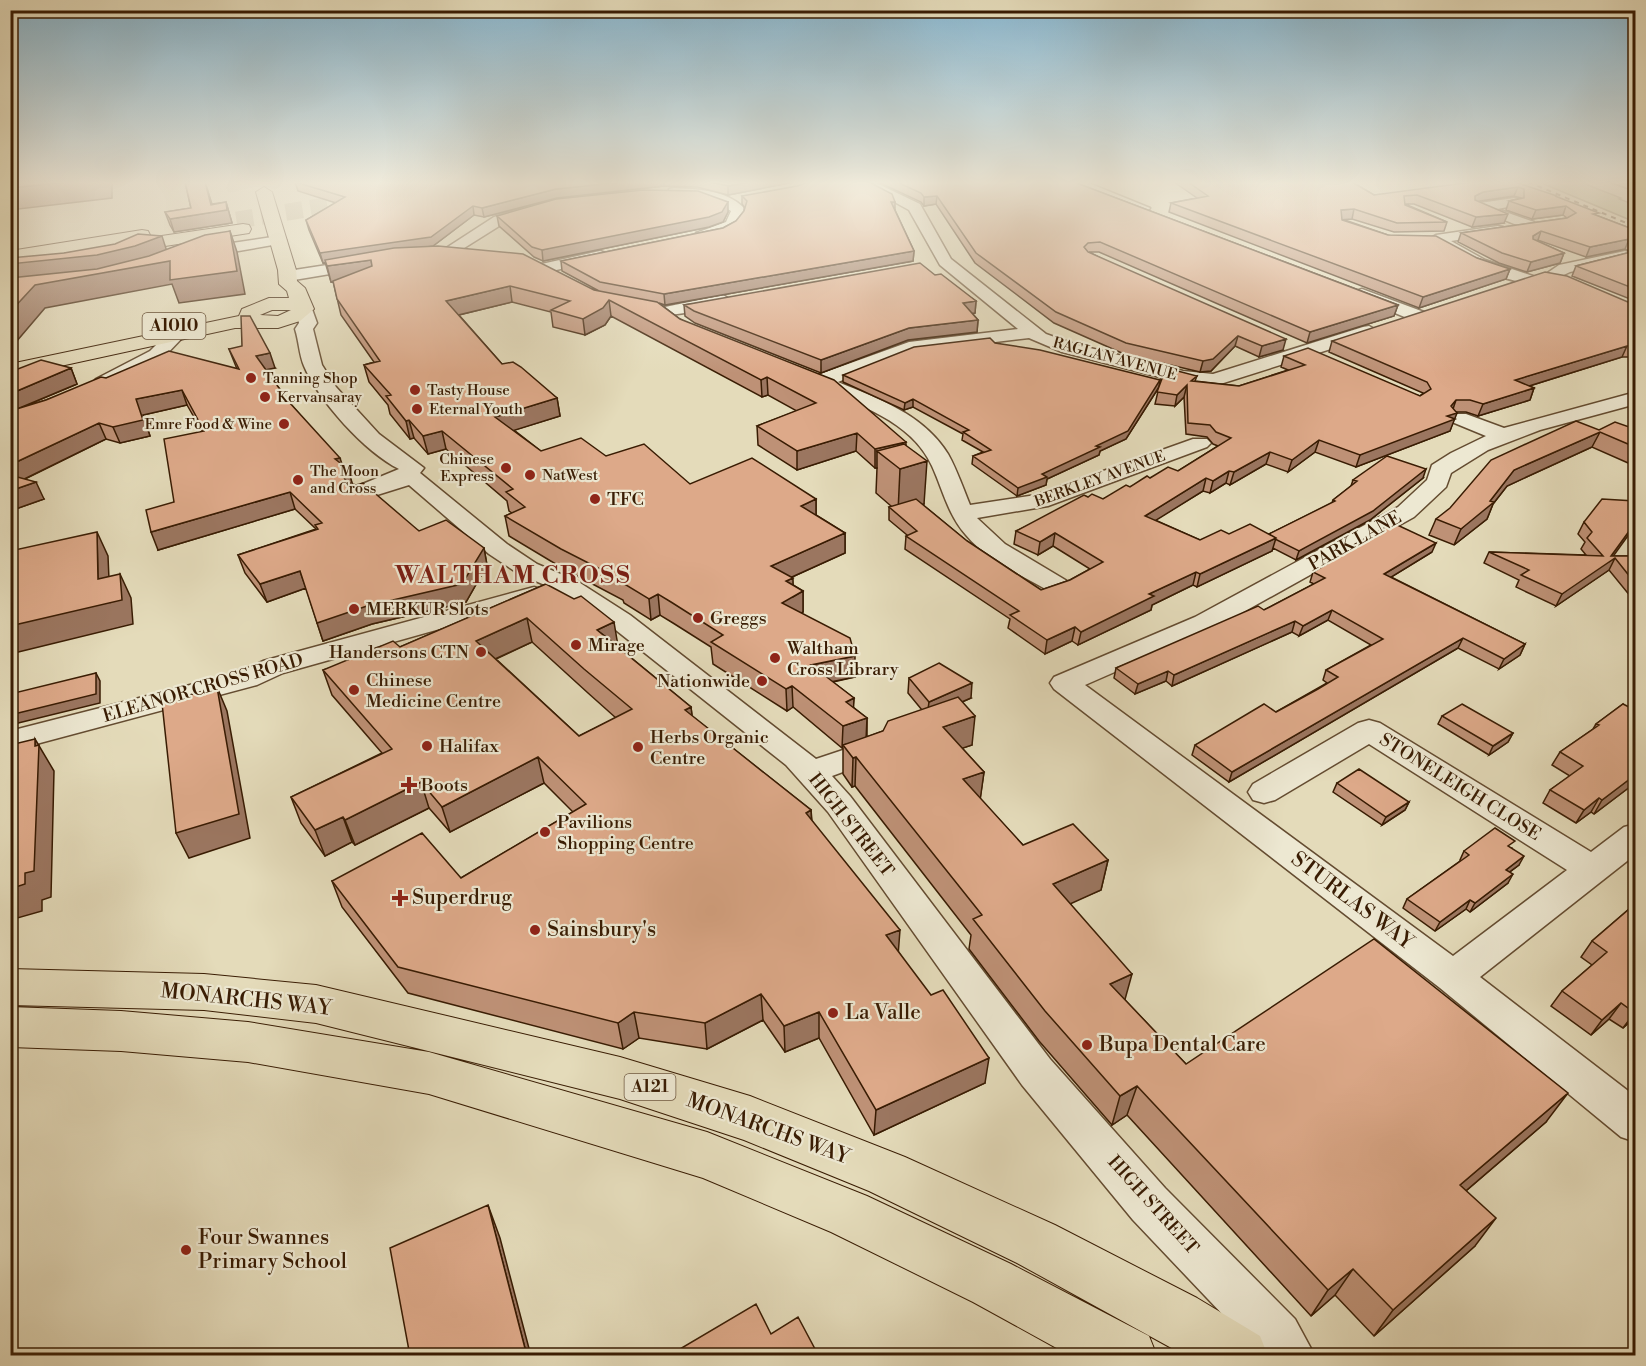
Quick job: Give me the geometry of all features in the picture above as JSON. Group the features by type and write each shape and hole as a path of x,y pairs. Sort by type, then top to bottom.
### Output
{"main road":[{"path":"10,256 77,246"},
{"path":"10,266 138,246"},
{"name":"HIGH STREET","path":"280,246 288,280 296,288 303,314"},
{"path":"288,280 265,300 261,315 292,318 303,314"},
{"name":"A1010","path":"10,362 223,315 261,315"},
{"name":"A1010","path":"10,371 261,315"},
{"name":"MONARCHS WAY","path":"10,987 204,992 316,1004 620,1078 750,1119 887,1174 1036,1244 1177,1318 1240,1356"},
{"path":"10,1027 121,1031 248,1042 429,1073 707,1156 849,1214 992,1283 1121,1353"}],"street":[{"path":"183,259 209,250 239,246"},
{"path":"441,252 471,246"},
{"name":"RAGLAN AVENUE","path":"930,246 937,263 1051,343 1200,380 1220,378 1439,310"},
{"path":"1448,246 1480,263 1527,279"},
{"path":"568,283 535,265 615,253"},
{"path":"1556,253 1582,263"},
{"path":"1551,276 1558,270 1582,263 1625,256"},
{"path":"288,280 379,262"},
{"path":"1500,290 1527,279 1551,276 1576,282"},
{"path":"1348,289 1418,316"},
{"path":"610,302 665,312 739,297"},
{"path":"665,312 688,329"},
{"name":"HIGH STREET","path":"303,314 313,364 328,388 390,457 413,468 406,476 417,480 498,549 528,569 568,586 621,621 797,758 839,804 1036,1072 1149,1204 1278,1336 1291,1356"},
{"path":"1034,332 909,347 812,378 887,412 926,439 937,454 969,525 982,537 1058,586"},
{"path":"83,391 156,355 176,335"},
{"path":"1280,341 1333,363"},
{"path":"104,351 129,353 142,362"},
{"name":"PARK LANE","path":"1064,683 1204,623 1406,512 1438,482 1440,470 1446,465 1505,436 1573,413 1635,398"},
{"path":"1573,413 1601,425"},
{"path":"1459,418 1505,436"},
{"name":"BERKLEY AVENUE","path":"962,513 1041,501 1200,443"},
{"path":"361,493 406,476"},
{"name":"ELEANOR CROSS ROAD","path":"10,741 247,679 273,667 568,586"},
{"name":"STURLAS WAY","path":"1064,683 1453,977 1635,1124"},
{"name":"STONELEIGH CLOSE","path":"1264,792 1369,730 1593,870"},
{"path":"810,772 870,751"},
{"path":"1453,977 1635,836"}],"building":[{"path":"105,246 136,246 97,255 10,264 10,258 64,253"},
{"path":"176,246 233,246 237,271 170,280 170,261 35,285 10,312 10,278 97,269 149,256"},
{"path":"317,246 370,246 320,253"},
{"path":"438,246 523,254 594,290 657,302 680,319 834,380 906,442 875,449 857,433 797,451 757,426 816,403 767,377 761,380 609,300 603,308 583,319 551,310 570,301 510,286 446,301 502,364 513,362 557,398 495,417 541,451 581,438 606,456 644,444 690,484 752,458 816,499 801,506 845,533 771,566 793,578 786,581 803,591 782,603 850,638 855,656 811,665 854,698 846,702 867,718 843,726 792,686 786,689 711,642 723,635 671,602 658,594 649,599 621,582 624,581 561,549 505,516 525,507 506,492 513,489 442,431 423,436 409,420 406,421 386,396 391,395 364,365 380,361 337,299 333,281 372,266 371,260 327,266 325,260 394,248"},
{"path":"531,246 564,246 542,250"},
{"path":"636,246 912,246 914,251 664,294 600,282 561,261"},
{"path":"971,246 1085,246 1088,252 1286,339 1262,346 1238,336 1213,359 1203,361 1126,343 1056,312 976,253"},
{"path":"1109,246 1242,246 1398,305 1310,332"},
{"path":"1286,246 1454,246 1477,258 1510,269 1423,297"},
{"path":"1487,246 1548,246 1564,253 1531,262"},
{"path":"1635,251 1635,289 1576,266"},
{"path":"920,263 935,275 941,274 976,301 963,303 978,320 909,328 821,360 694,311 684,305"},
{"path":"1545,272 1567,276 1635,305 1635,346 1627,346 1515,380 1534,388 1483,404 1470,400 1456,400 1451,406 1457,413 1447,416 1455,419 1360,455 1319,440 1292,460 1270,452 1213,481 1206,478 1145,516 1200,540 1221,530 1229,534 1250,524 1276,538 1200,574 1196,572 1149,594 1154,596 1081,632 1075,627 1047,640 1010,615 1019,611 906,536 917,531 889,507 916,499 967,541 1041,590 1070,580 1103,562 1055,533 1040,542 1016,531 1084,495 1088,497 1092,494 1103,499 1126,485 1130,487 1147,476 1150,478 1168,467 1178,471 1231,438 1216,432 1210,425 1188,423 1187,385 1177,395 1157,392 1166,368 1197,376 1191,381 1239,386 1305,365 1284,356 1308,348 1420,396 1431,389 1427,382 1332,341"},
{"path":"241,316 250,316 270,353 256,356 289,402 340,458 335,459 348,469 343,475 346,482 356,485 363,483 419,531 446,520 484,548 462,584 367,606 317,623 300,571 260,584 238,555 318,529 315,525 322,523 290,492 151,532 146,510 174,502 164,439 204,431 182,390 136,399 143,420 113,427 99,423 10,465 10,411 46,400 101,377 106,378 169,351 239,369 229,349 242,346"},
{"path":"990,338 995,343 1040,350 1160,380 1128,431 1042,474 1047,477 1018,488 973,456 991,450 963,432 969,430 913,399 905,403 843,375 914,347"},
{"path":"41,360 71,368 10,394 10,372"},
{"path":"1576,421 1599,430 1615,422 1635,429 1635,447 1600,432 1514,470 1490,501 1494,502 1461,529 1436,519 1450,508 1491,460"},
{"path":"904,444 927,461 900,469 877,451"},
{"path":"1387,456 1426,469 1373,511 1299,551 1269,534 1335,501 1333,500 1357,481 1353,480"},
{"path":"10,475 36,482 10,491"},
{"path":"1602,499 1635,501 1635,523 1611,556 1635,556 1635,583 1615,558 1562,594 1521,575 1529,570 1489,552 1603,556 1587,538 1592,532 1584,522"},
{"path":"1393,523 1436,543 1384,574 1525,644 1504,659 1463,638 1232,772 1195,745 1264,704 1276,712 1318,689 1338,677 1326,670 1383,639 1332,610 1303,626 1295,621 1174,675 1168,671 1138,684 1116,668 1258,606 1264,610 1325,578 1313,572 1327,564 1323,562"},
{"path":"97,532 98,579 120,574 122,600 10,626 10,551"},
{"path":"546,584 574,599 581,596 614,622 597,630 691,707 685,710 811,810 806,813 900,930 886,935 931,995 943,990 989,1058 876,1110 819,1012 784,1026 761,994 705,1023 634,1012 618,1023 398,967 332,881 422,833 461,878 586,804 538,757 442,807 421,782 345,820 343,817 315,830 291,797 392,749 323,670 393,641 400,647","holes":["527,618 632,709 579,736 476,641"]},
{"path":"939,663 972,683 929,702 909,678"},
{"path":"96,673 96,694 10,715 10,694"},
{"path":"217,687 239,814 176,833 162,703"},
{"path":"958,697 975,716 943,727 984,772 963,779 1023,845 1073,824 1108,860 1053,884 1132,974 1110,984 1186,1064 1374,939 1568,1093 1460,1185 1496,1218 1393,1310 1353,1269 1328,1290 1137,1086 1120,1096 1045,1011 973,919 982,915 856,757 853,758 843,745 883,731 888,721"},
{"path":"1462,704 1513,733 1493,746 1442,716"},
{"path":"1623,704 1631,708 1635,705 1635,775 1602,800 1599,798 1584,810 1550,790 1583,766 1560,752 1599,725 1596,724"},
{"path":"35,739 35,746 39,745 34,871 25,873 25,884 10,889 10,745"},
{"path":"1359,769 1409,802 1386,817 1337,783"},
{"path":"1495,828 1515,841 1508,846 1524,856 1506,870 1513,874 1475,903 1470,900 1440,922 1407,899 1469,855 1464,851"},
{"path":"1635,904 1635,1013 1621,1003 1602,1020 1562,991 1607,952 1592,941"},
{"path":"488,1205 527,1356 410,1356 390,1248"},
{"path":"756,1304 771,1334 798,1317 815,1349 803,1356 668,1356"}],"place":[{"name":"Tanning Shop","path":"251,378"},
{"name":"Tasty House","path":"415,390"},
{"name":"Kervansaray","path":"265,397"},
{"name":"Eternal Youth","path":"417,409"},
{"name":"Emre Food & Wine","path":"284,424"},
{"name":"Chinese Express","path":"506,468"},
{"name":"NatWest","path":"530,475"},
{"name":"The Moon and Cross","path":"298,480"},
{"name":"TFC","path":"595,499"},
{"name":"MERKUR Slots","path":"354,609"},
{"name":"Greggs","path":"698,618"},
{"name":"Mirage","path":"576,645"},
{"name":"Handersons CTN","path":"481,652"},
{"name":"Waltham Cross Library","path":"775,658"},
{"name":"Nationwide","path":"762,681"},
{"name":"Chinese Medicine Centre","path":"354,690"},
{"name":"Halifax","path":"427,746"},
{"name":"Herbs Organic Centre","path":"638,747"},
{"name":"Boots","path":"409,785"},
{"name":"Pavilions Shopping Centre","path":"545,832"},
{"name":"Superdrug","path":"400,898"},
{"name":"Sainsbury's","path":"535,930"},
{"name":"La Valle","path":"833,1013"},
{"name":"Bupa Dental Care","path":"1087,1045"},
{"name":"Four Swannes Primary School","path":"186,1250"}],"district":[{"name":"WALTHAM CROSS","path":"513,576"}]}
